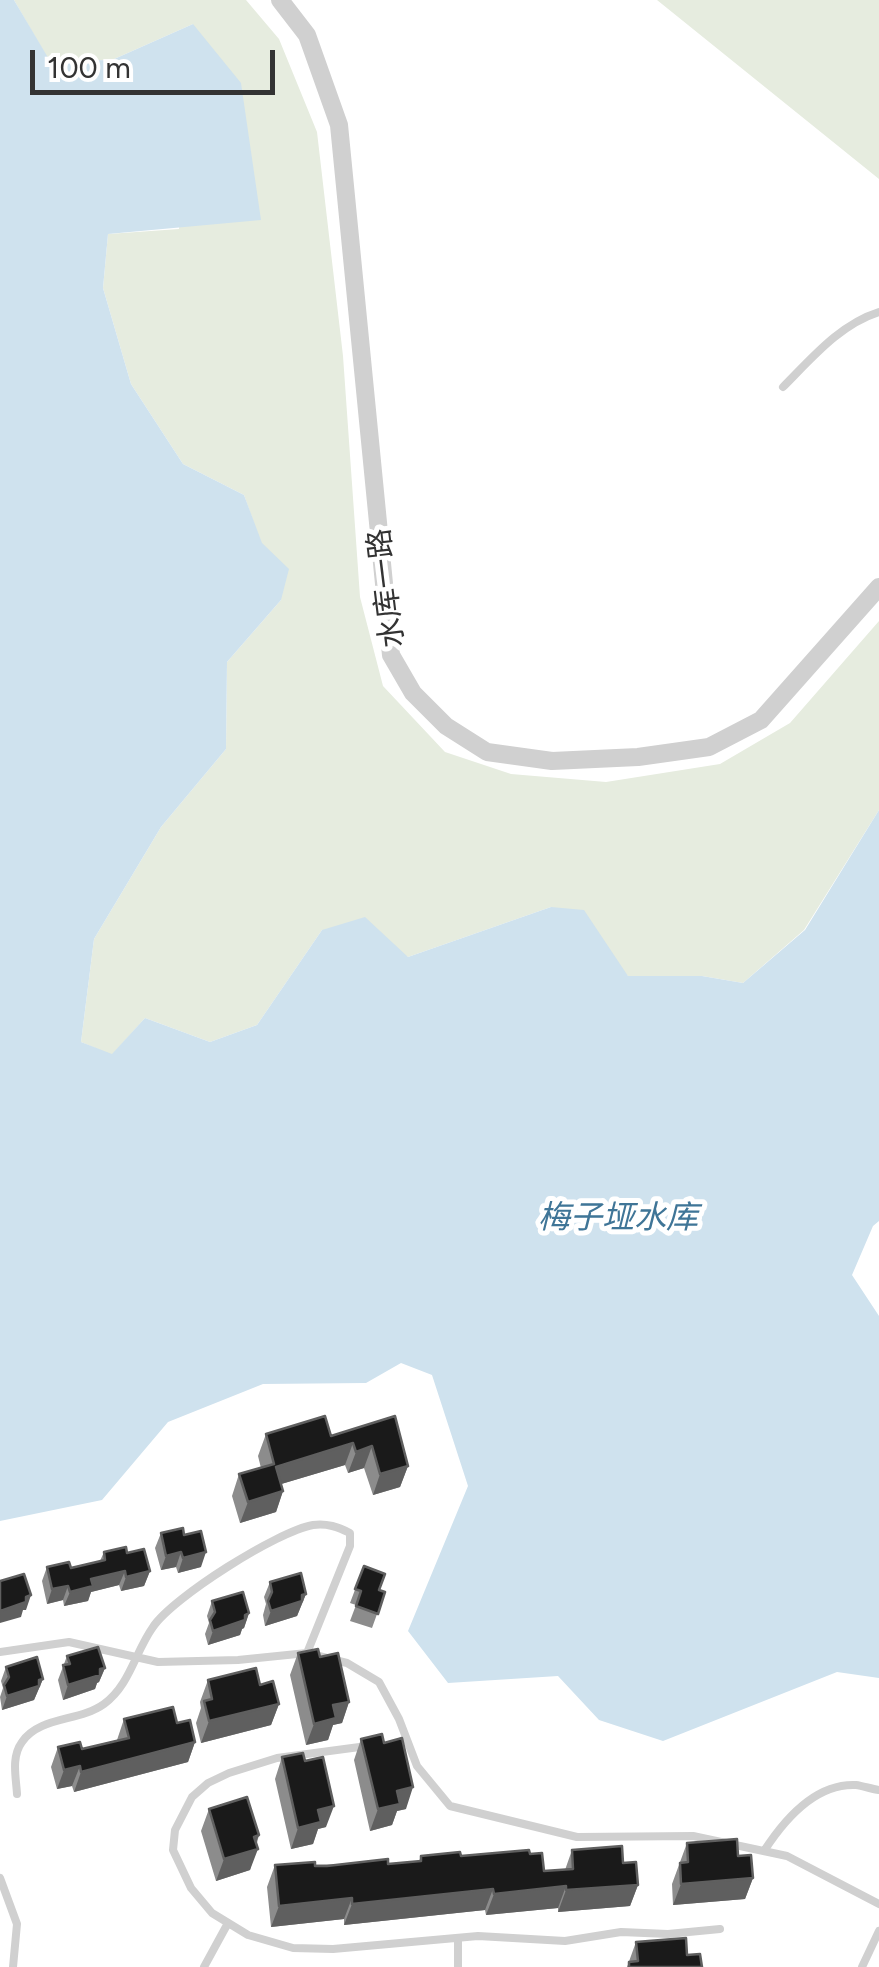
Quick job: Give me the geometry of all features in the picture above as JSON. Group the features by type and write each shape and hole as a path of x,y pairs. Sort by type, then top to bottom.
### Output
{"street":[{"name":"水库一路","path":"280,0 306,35 339,125 392,654 413,692 446,726 488,752 552,761 709,748 761,720 879,587"}],"lane":[{"path":"783,387 845,329 879,312"},
{"path":"17,1794 14,1762 20,1744 35,1728 102,1706 120,1689 152,1628 170,1607 205,1582 297,1530 316,1524 334,1525 350,1533 350,1546 308,1653"},
{"path":"0,1652 69,1642 158,1662 308,1653 348,1663 379,1682 399,1718 417,1766 450,1806 577,1837 693,1836 787,1856 879,1904"},
{"path":"389,1743 407,1740"},
{"path":"370,1746 276,1758 229,1773 208,1783 192,1797 175,1830 173,1850 191,1888 212,1913 248,1935 294,1948 378,1947 505,1936 565,1941 621,1932 668,1934 720,1929"},
{"path":"764,1852 776,1831 803,1804 824,1791 854,1785 879,1790"},
{"path":"0,1878 17,1924 12,1967"},
{"path":"204,1967 228,1923"},
{"path":"862,1967 879,1930"},
{"path":"458,1938 458,1967"}],"shaded area":[{"path":"14,0 246,0 279,39 317,132 343,356 360,597 383,686 445,752 511,774 606,782 720,764 790,723 879,621 879,810 804,930 743,983 702,976 628,976 551,907 408,957 322,930 257,1025 210,1042 145,1018 112,1055 81,1042 94,939 161,827 226,749 227,662 281,600 244,495 183,464 131,384 103,288 108,234 179,229 193,24 112,60 49,61"},
{"path":"657,0 879,0 879,179"}],"water":[{"name":"梅子垭水库","path":"0,0 14,0 50,61 112,60 193,24 241,83 261,220 108,234 103,288 131,384 183,464 244,495 262,543 289,569 281,600 227,662 226,749 161,827 94,939 81,1042 112,1054 145,1018 210,1042 257,1025 322,930 365,917 408,957 551,907 584,910 628,976 702,976 743,983 805,930 879,810 879,1221 873,1226 852,1275 879,1316 879,1678 837,1672 663,1741 599,1720 558,1676 448,1683 408,1631 468,1486 432,1375 401,1363 366,1383 263,1384 168,1422 102,1500 0,1521"}],"building":[{"path":"325,1416 331,1436 395,1416 408,1466 380,1474 372,1446 356,1452 353,1443 276,1467 283,1491 248,1502 239,1474 274,1464 266,1434"},
{"path":"183,1528 184,1535 201,1531 206,1552 183,1558 181,1552 166,1556 161,1533"},
{"path":"126,1547 127,1553 144,1549 150,1571 126,1577 125,1571 91,1579 93,1586 70,1592 68,1586 52,1589 47,1567 69,1562 71,1568 105,1560 104,1552"},
{"path":"364,1566 385,1574 379,1590 385,1592 378,1614 356,1606 361,1591 355,1589"},
{"path":"301,1573 306,1594 302,1601 271,1611 270,1582"},
{"path":"24,1574 31,1595 26,1602 0,1611 0,1581"},
{"path":"243,1592 249,1613 245,1620 213,1631 212,1601"},
{"path":"98,1647 105,1668 100,1669 100,1675 68,1685 63,1665 70,1664 67,1656"},
{"path":"318,1649 320,1657 338,1653 349,1702 333,1705 336,1718 314,1724 298,1653"},
{"path":"37,1657 43,1679 39,1686 7,1696 6,1667"},
{"path":"256,1668 260,1685 273,1681 279,1704 209,1721 204,1701 212,1699 208,1680"},
{"path":"173,1707 177,1723 190,1720 195,1742 81,1772 80,1766 64,1770 58,1747 80,1742 82,1749 129,1738 124,1719"},
{"path":"382,1734 384,1743 402,1738 413,1787 397,1791 400,1804 378,1809 361,1739"},
{"path":"303,1753 305,1761 323,1757 334,1806 318,1810 321,1822 298,1828 282,1757"},
{"path":"247,1797 259,1835 254,1837 258,1849 224,1859 209,1809"},
{"path":"737,1839 738,1856 751,1855 753,1878 681,1884 680,1863 688,1862 687,1843"},
{"path":"622,1846 623,1863 636,1862 638,1885 566,1890 566,1886 494,1894 493,1889 352,1904 352,1898 279,1906 275,1865 315,1862 315,1866 327,1866 388,1859 388,1864 460,1852 461,1856 529,1850 530,1854 542,1853 544,1871 573,1869 572,1850"},
{"path":"686,1938 687,1955 700,1954 702,1967 629,1967 629,1962 638,1961 636,1942"}]}
